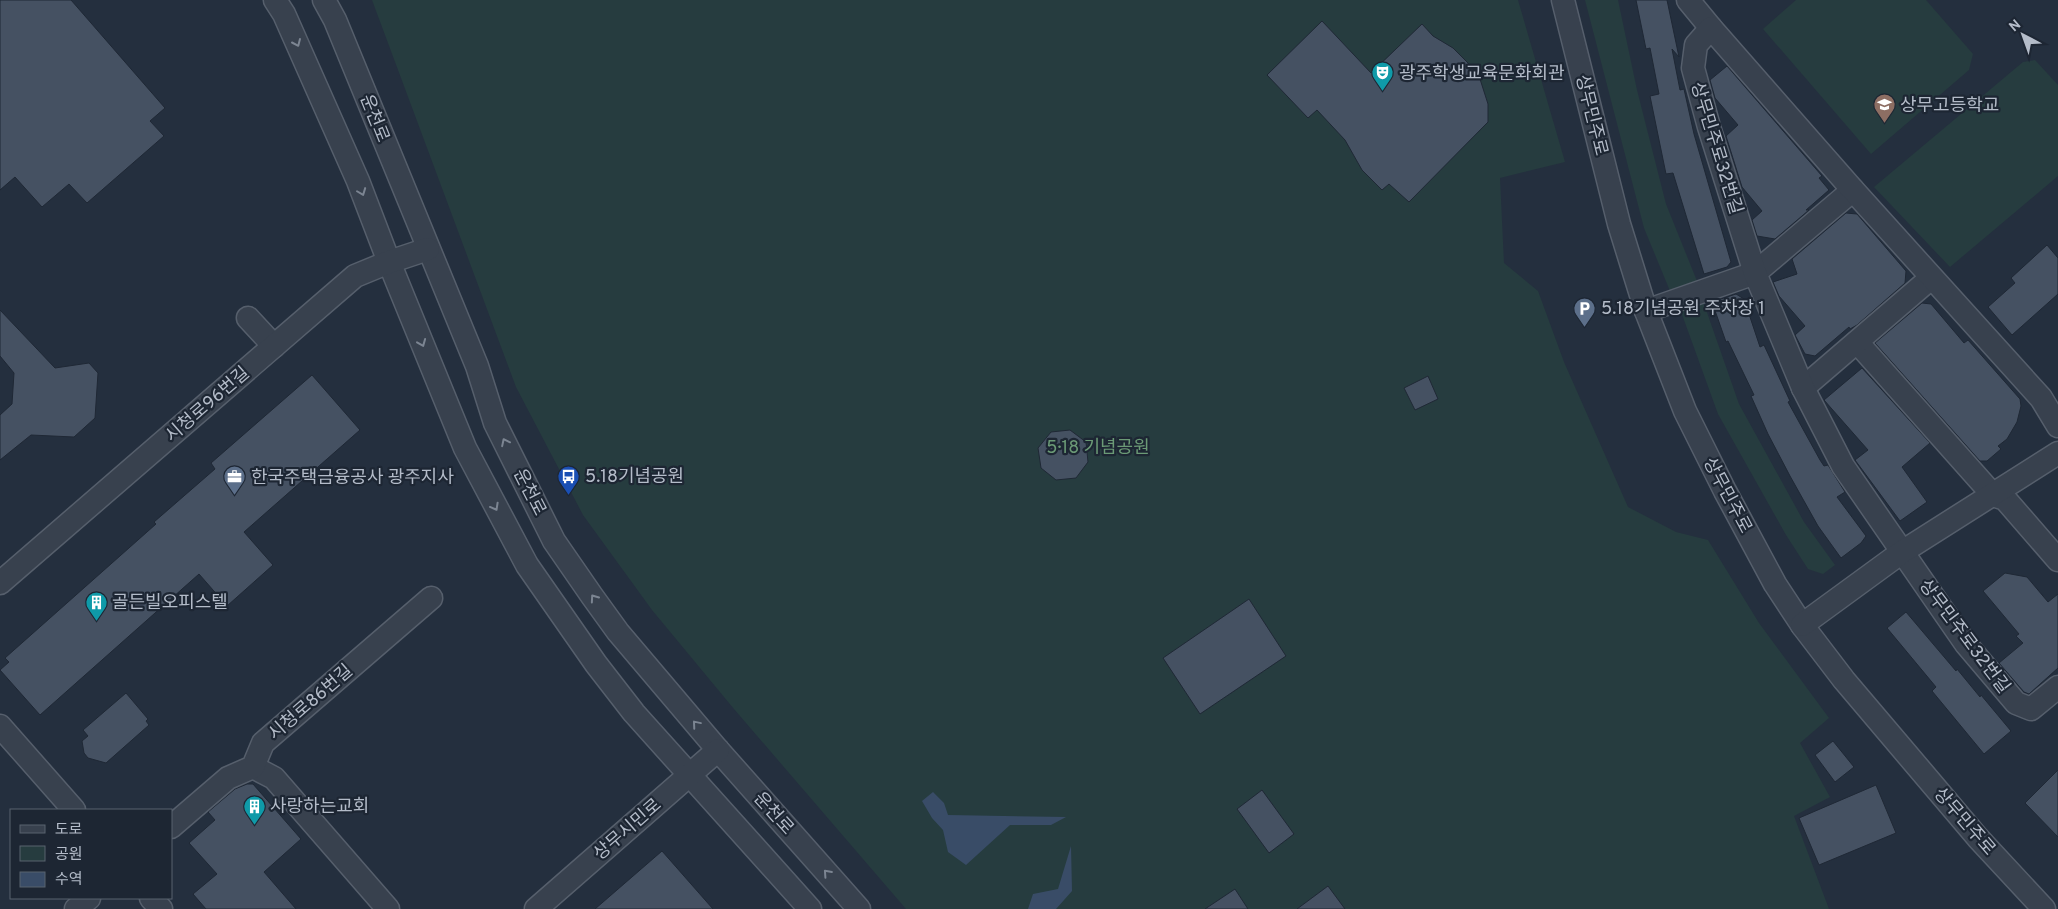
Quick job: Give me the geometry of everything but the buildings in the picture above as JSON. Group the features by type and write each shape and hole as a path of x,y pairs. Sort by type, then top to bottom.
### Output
{"street":[{"name":"운천로","path":"275,0 284,14 358,181 465,448 527,565 596,664 634,714 810,909"},
{"name":"운천로","path":"324,0 335,20 476,366 495,423 554,541 618,632 718,750 859,909"},
{"name":"상무민주로","path":"1563,0 1619,224 1646,311 1694,428 1770,575 1802,625 1844,680 1978,838 2044,909"},
{"path":"1688,0 1931,278 2041,398 2058,426"},
{"name":"상무민주로32번길","path":"1711,28 1696,45 1693,68 1709,127 1755,273 1804,388 1843,466 1966,644 2016,703 2031,709 2058,687"},
{"path":"1646,311 1755,273 1853,190"},
{"name":"시청로96번길","path":"0,583 355,276 428,249"},
{"path":"1804,388 1931,278"},
{"path":"248,318 274,346"},
{"path":"1857,342 1993,495 2005,499 2058,560"},
{"path":"1802,625 1902,552 2058,452"},
{"name":"시청로86번길","path":"253,767 263,743 431,598"},
{"path":"0,726 73,809"},
{"name":"상무시민로","path":"543,907 689,774 718,750"},
{"path":"172,826 228,778 253,767 274,778 388,909"},
{"path":"76,909 88,899"},
{"path":"152,899 161,909"}],"green space":[{"name":"5·18 기념공원","path":"372,0 1518,0 1565,162 1500,178 1504,263 1538,291 1564,362 1628,507 1676,532 1708,540 1759,623 1829,718 1800,743 1830,797 1794,816 1829,909 906,909 734,709 652,610 583,515 516,387"},
{"path":"1585,0 1618,0 1637,90 1666,204 1697,281 1670,291 1644,228"},
{"path":"1796,0 1926,0 1973,54 1969,70 1871,154 1763,29"},
{"path":"2035,60 2058,85 2058,176 1950,267 1874,187 2023,62"},
{"path":"1703,301 1739,404 1804,522 1835,565 1823,574 1808,569 1786,535 1718,414 1680,309"}],"water":[{"path":"933,792 944,803 948,815 1066,817 1051,825 1010,825 966,865 948,852 943,830 932,818 922,801"},
{"path":"1071,846 1072,891 1056,909 1028,909 1033,894 1058,889"}],"place":[{"name":"광주학생교육문화회관","path":"1383,92"},
{"name":"상무고등학교","path":"1884,124"},
{"name":"5.18기념공원 주차장 1","path":"1585,327"},
{"name":"5.18기념공원","path":"569,495"},
{"name":"한국주택금융공사 광주지사","path":"235,496"},
{"name":"골든빌오피스텔","path":"96,621"},
{"name":"사랑하는교회","path":"254,825"}]}
